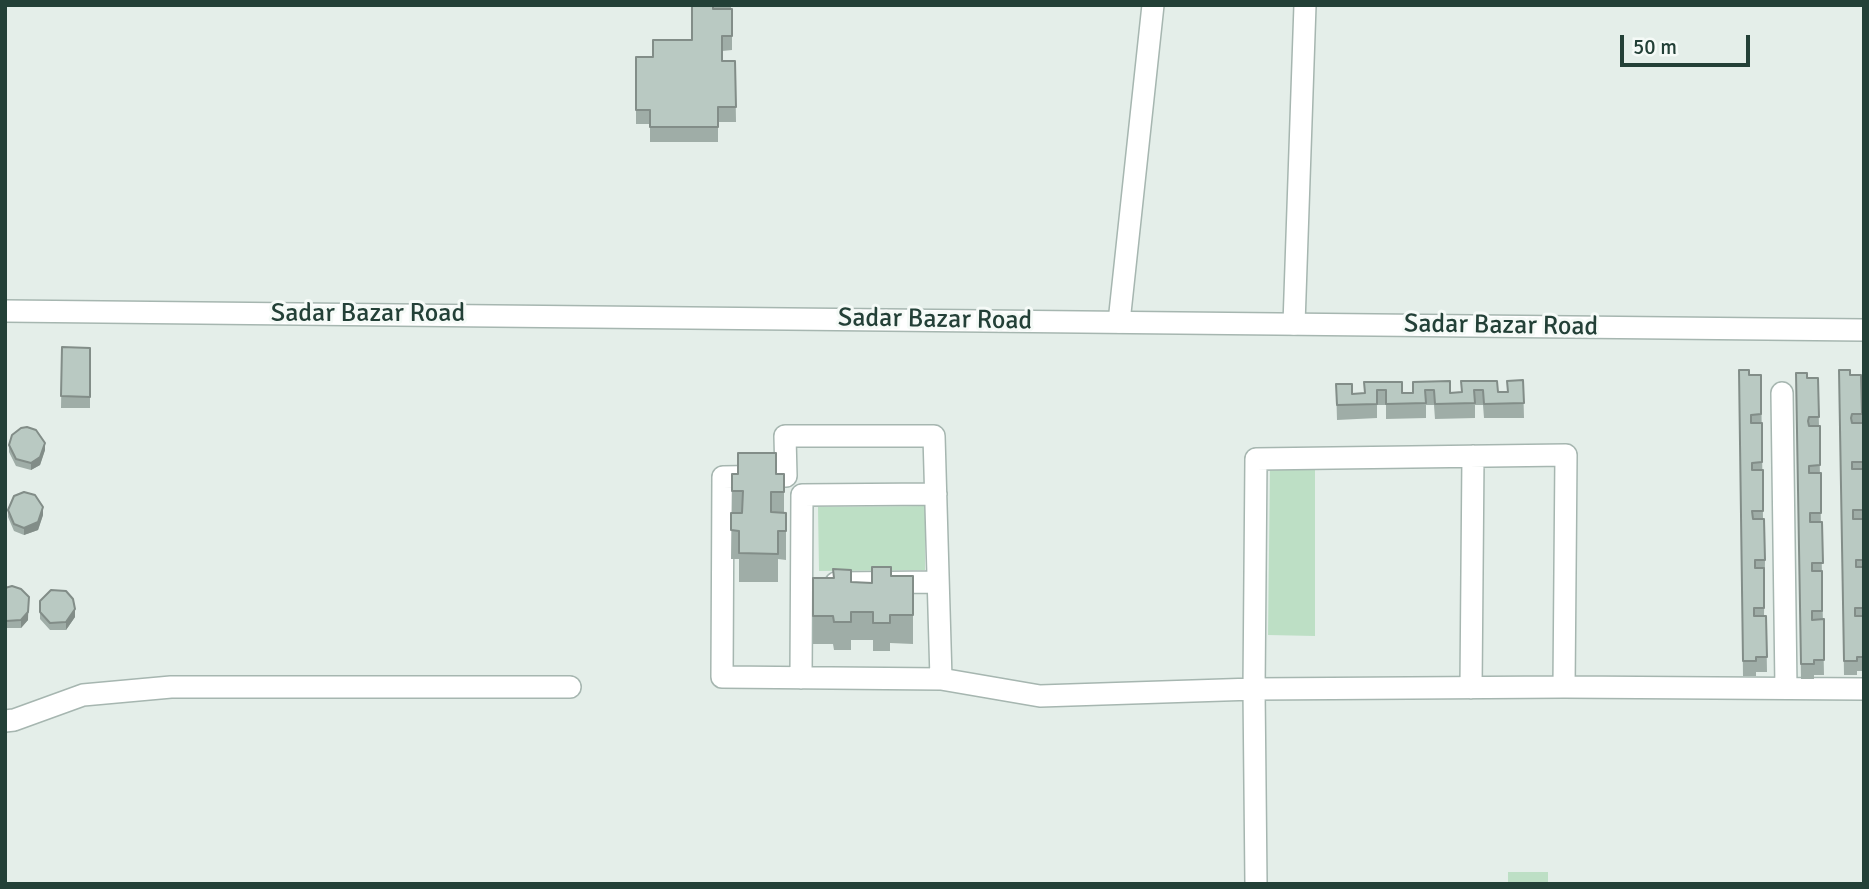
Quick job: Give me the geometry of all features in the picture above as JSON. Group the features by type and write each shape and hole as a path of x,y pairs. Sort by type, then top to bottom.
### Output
{"street":[{"path":"1119,322 1153,5"},
{"path":"1294,324 1305,5"},
{"name":"Sadar Bazar Road","path":"5,311 1864,330"},
{"path":"1782,393 1786,688"},
{"path":"802,678 802,495 786,477 785,436 934,436 941,679"},
{"path":"1256,884 1256,458 1566,455 1564,687"},
{"path":"1471,688 1473,456"},
{"path":"786,477 723,477 722,677 941,679 1041,696 1254,689 1864,689"},
{"path":"802,495 936,494"},
{"path":"802,583 938,582"},
{"path":"5,721 83,695 172,687 570,687"}],"green space":[{"path":"1315,465 1315,636 1268,635 1270,468"},
{"path":"925,506 925,570 819,571 818,507"},
{"path":"1508,872 1548,872 1548,884 1508,884"}],"building":[{"path":"692,5 732,9 732,36 722,36 722,61 735,61 736,107 718,107 718,127 650,127 650,110 636,110 636,57 653,57 653,40 692,40"},
{"path":"62,347 90,348 90,397 61,396"},
{"path":"1739,370 1749,370 1749,375 1761,375 1761,414 1751,415 1751,423 1762,423 1762,462 1752,463 1752,470 1763,470 1763,511 1752,511 1753,519 1764,519 1765,560 1755,560 1755,568 1764,568 1764,608 1754,608 1754,616 1766,616 1767,657 1756,657 1756,661 1743,661"},
{"path":"1839,370 1850,370 1850,375 1861,375 1862,414 1852,414 1851,418 1852,423 1863,423 1863,462 1852,462 1852,469 1864,469 1864,510 1853,510 1853,519 1864,519 1864,560 1856,560 1856,567 1864,567 1864,608 1855,608 1855,616 1864,616 1864,657 1857,657 1857,661 1844,661"},
{"path":"1796,373 1807,373 1807,378 1818,378 1819,417 1809,417 1808,421 1809,426 1820,426 1820,465 1809,466 1809,473 1821,473 1821,513 1810,513 1810,522 1822,522 1823,563 1812,563 1812,571 1822,571 1822,611 1812,611 1812,620 1824,619 1824,660 1814,660 1814,664 1801,664"},
{"path":"1523,380 1524,403 1484,404 1483,390 1474,390 1475,403 1435,404 1434,390 1425,390 1426,403 1386,404 1386,390 1377,390 1377,404 1337,405 1336,384 1352,384 1352,394 1365,393 1364,382 1402,382 1402,393 1413,393 1413,382 1450,381 1450,393 1462,392 1461,381 1497,381 1498,392 1508,392 1507,381"},
{"path":"27,427 36,430 45,443 40,457 31,463 16,459 9,445 12,435"},
{"path":"738,453 776,453 776,474 784,474 784,492 771,492 771,512 786,513 786,531 778,531 778,554 739,553 739,531 731,530 731,513 742,513 743,491 732,491 732,474 738,474"},
{"path":"24,492 35,495 43,507 38,522 24,528 14,524 8,510 14,496"},
{"path":"872,567 891,567 891,576 913,576 913,615 890,615 890,623 873,623 873,612 851,612 851,622 834,622 833,616 813,616 813,578 834,578 833,569 851,570 851,582 872,583"},
{"path":"12,586 21,589 29,597 28,612 21,620 6,621 5,588"},
{"path":"51,590 66,591 73,599 75,609 66,622 50,623 40,612 40,601"}]}
